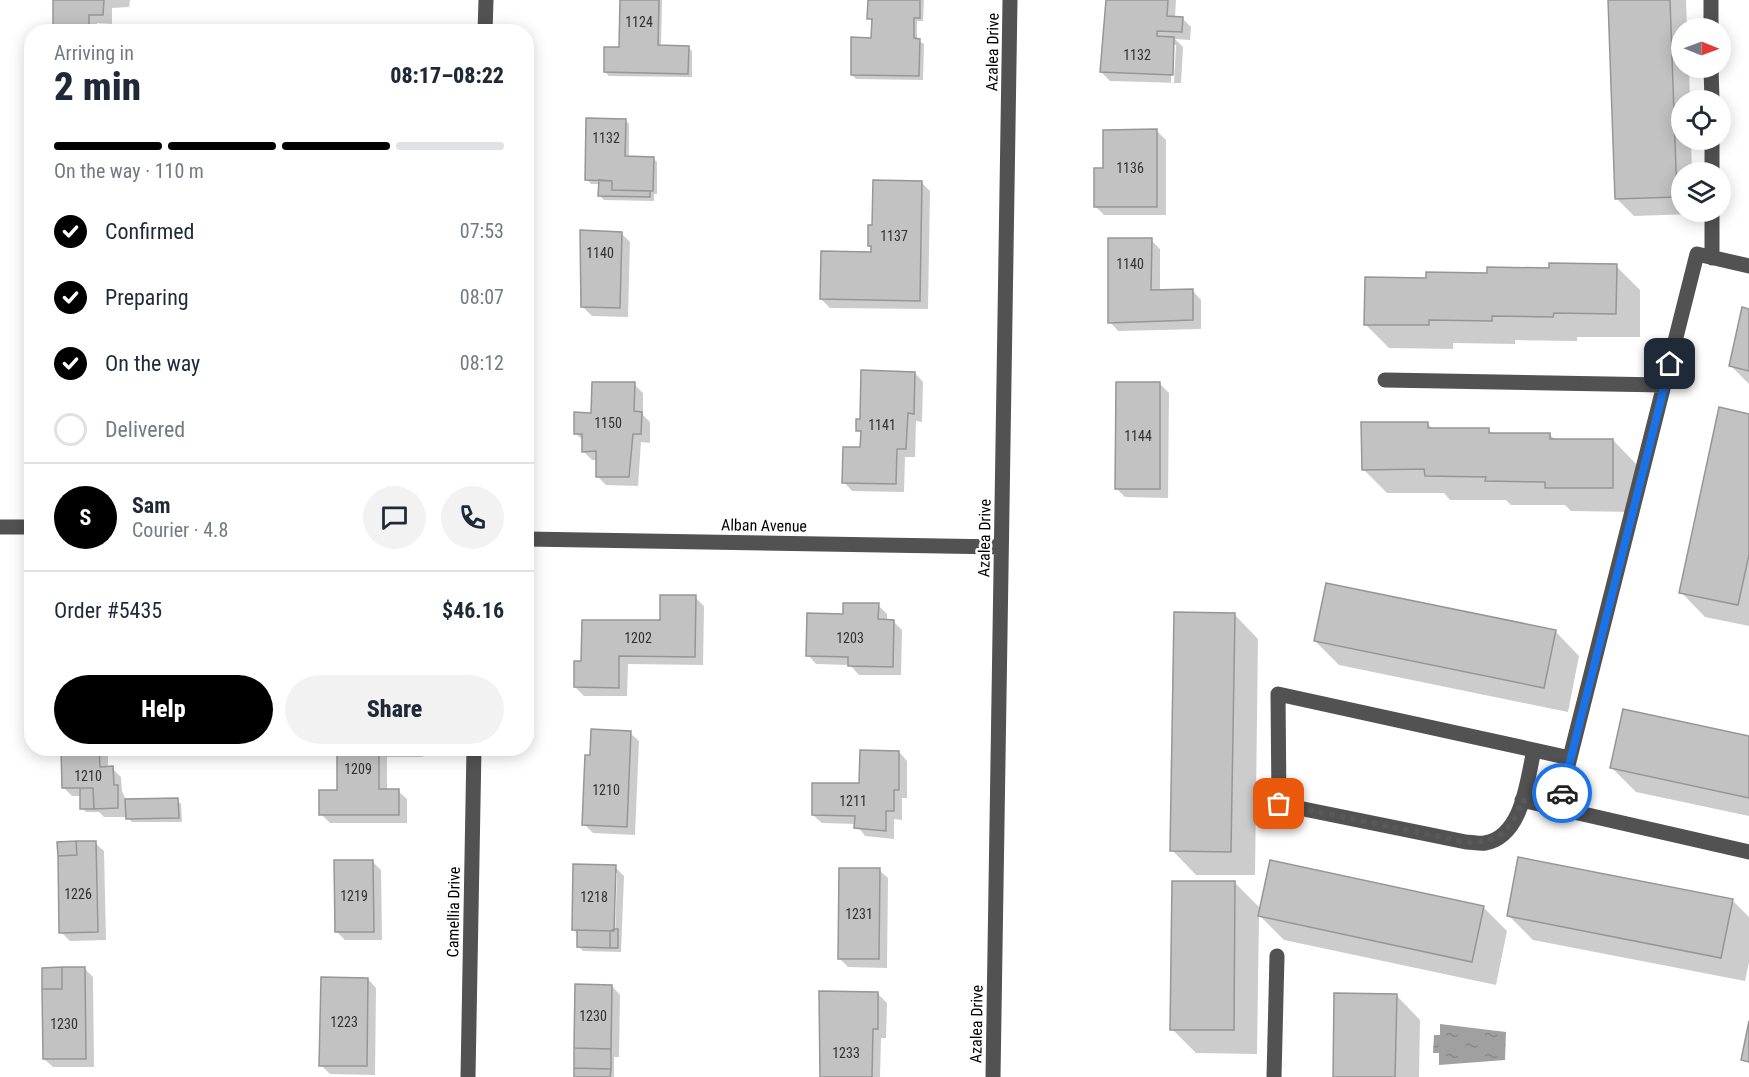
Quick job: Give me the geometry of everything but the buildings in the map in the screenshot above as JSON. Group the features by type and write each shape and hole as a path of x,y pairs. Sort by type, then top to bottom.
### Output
{"street":[{"path":"485,24 486,0"},
{"name":"Azalea Drive","path":"993,1077 1010,0"},
{"path":"1711,0 1711,18"},
{"path":"1712,222 1712,258"},
{"path":"1557,808 1697,254 1749,266"},
{"path":"1384,380 1664,386"},
{"path":"0,527 24,527"},
{"name":"Alban Avenue","path":"534,539 1001,547"},
{"path":"1534,750 1515,819 1503,834 1487,843 1466,842 1279,804 1278,694 1534,750 1570,758"},
{"name":"Camellia Drive","path":"468,1077 474,756"},
{"path":"1522,800 1749,852"},
{"path":"1274,1077 1277,956"}],"water":[{"path":"1440,1024 1506,1032 1505,1060 1439,1065 1439,1053 1433,1053 1434,1035 1440,1035"}],"way so far":[{"path":"1279,804 1466,842 1487,843 1503,834 1515,819 1522,800 1557,808 1562,793"}],"route":[{"path":"1562,793 1670,364"}]}
